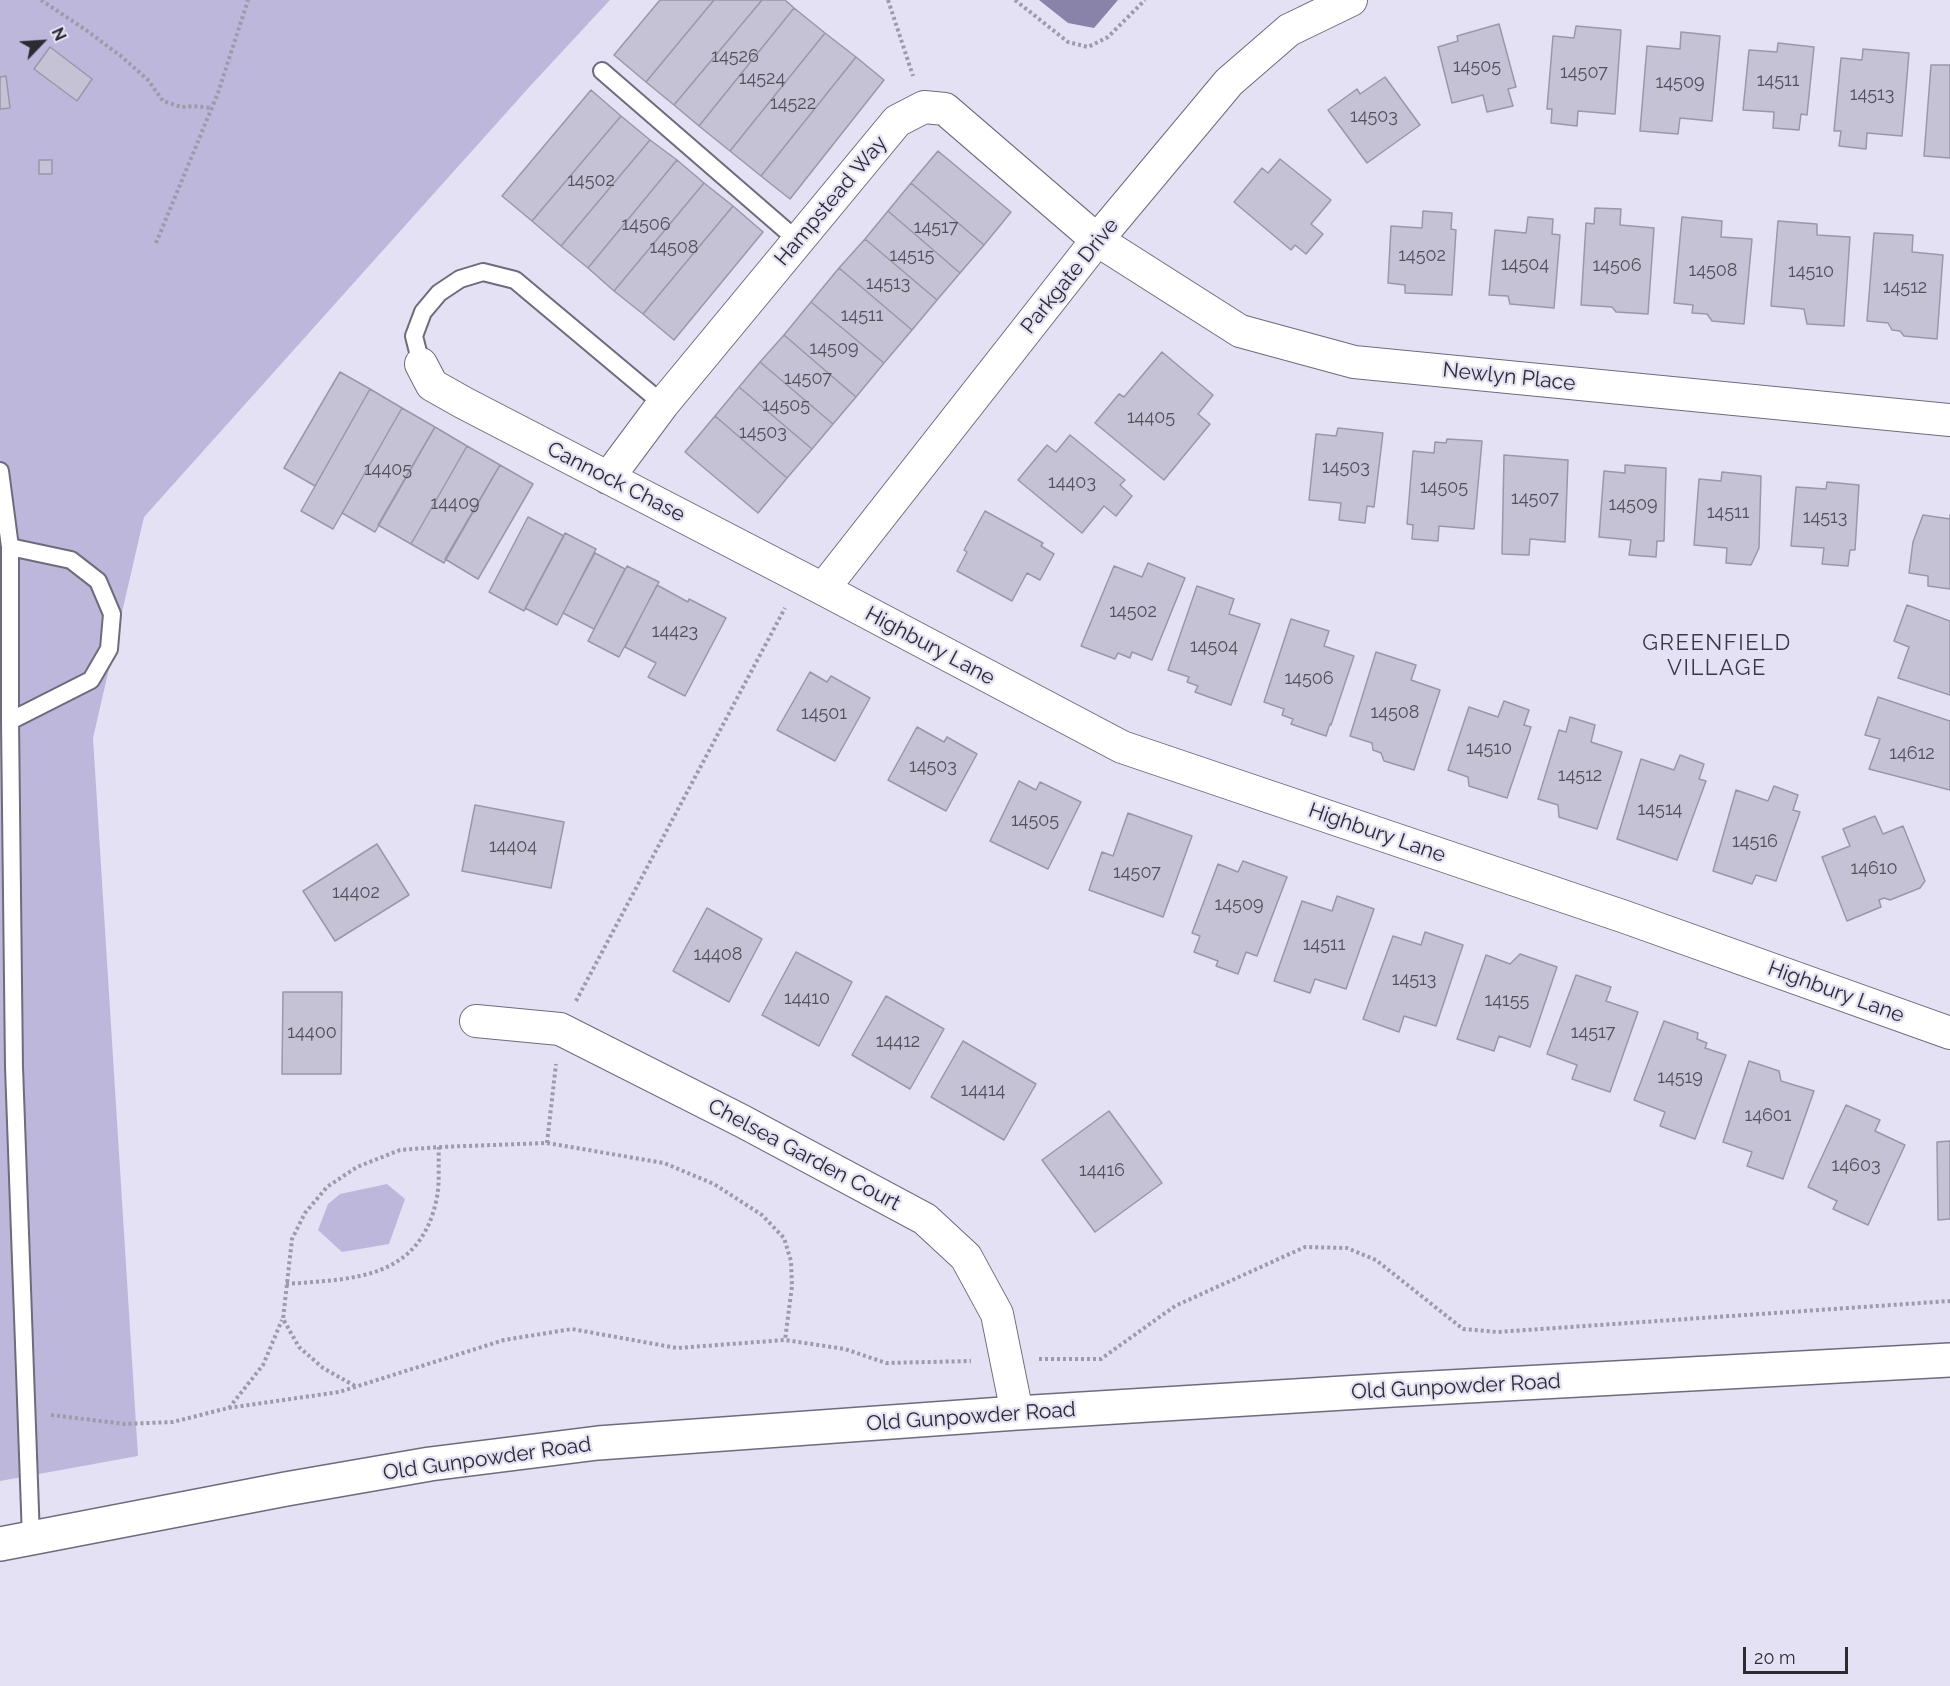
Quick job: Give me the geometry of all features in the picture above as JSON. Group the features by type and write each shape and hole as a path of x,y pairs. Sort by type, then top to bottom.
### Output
{"main road":[{"name":"Old Gunpowder Road","path":"16,1541 430,1464 598,1443 1017,1413 1950,1360"}],"street":[{"name":"Parkgate Drive","path":"812,583 1229,82 1289,30 1351,0"},
{"path":"924,107 945,109 1097,240"},
{"name":"Hampstead Way","path":"608,478 663,404 897,121 924,107"},
{"name":"Newlyn Place","path":"1097,240 1240,331 1354,362 1950,420"},
{"name":"Cannock Chase","path":"421,364 432,385 812,583"},
{"name":"Highbury Lane","path":"812,583 1122,747 1625,917 1950,1033"},
{"name":"Chelsea Garden Court","path":"476,1021 560,1029 742,1121 925,1219 966,1257 997,1314 1017,1413"}],"lane":[{"path":"602,71 797,240"},
{"path":"421,364 414,336 423,312 439,292 459,279 483,272 515,280 663,404"},
{"path":"0,471 10,547 16,1541"},
{"path":"10,547 71,560 98,581 112,614 109,649 91,680 10,721"}],"path":[{"path":"40,0 122,57 148,80 163,101 181,107 212,108"},
{"path":"156,243 212,108 248,0"},
{"path":"888,0 924,107"},
{"path":"1015,0 1068,42 1088,47 1108,37 1145,0"},
{"path":"547,1143 560,1029 812,583"},
{"path":"228,1408 263,1365 283,1319 292,1239 305,1213 327,1187 357,1167 400,1150 547,1143 664,1163 714,1184 762,1215 784,1239 790,1261 792,1286 785,1340"},
{"path":"286,1284 349,1279 367,1275 397,1263 416,1246 430,1221 438,1196 439,1147"},
{"path":"283,1319 299,1347 323,1368 356,1387"}],"shaded area":[{"path":"0,0 610,0 144,517 93,738 138,1456 0,1481"},
{"path":"1039,0 1118,0 1094,28 1068,23"},
{"path":"387,1184 405,1199 389,1244 342,1252 318,1230 328,1204 340,1194"}],"building":[{"path":"660,0 714,0 646,82 614,55"},
{"path":"714,0 762,0 674,105 646,82"},
{"path":"762,0 785,0 794,8 699,126 674,105"},
{"path":"794,8 825,33 730,151 699,126"},
{"path":"1499,24 1516,87 1508,89 1513,106 1487,112 1483,95 1452,103 1438,47 1458,41 1457,36"},
{"path":"1576,26 1621,30 1615,114 1578,111 1577,126 1551,123 1552,109 1547,109 1553,36 1574,38"},
{"path":"1681,32 1720,36 1712,121 1680,118 1678,134 1640,131 1647,46 1680,49"},
{"path":"825,33 856,57 761,176 730,151"},
{"path":"1778,43 1814,47 1807,115 1801,114 1799,130 1773,128 1774,112 1743,110 1749,50 1777,52"},
{"path":"50,47 92,79 77,101 34,69"},
{"path":"1863,49 1909,53 1902,136 1867,133 1866,149 1839,146 1841,131 1834,131 1841,58 1862,60"},
{"path":"856,57 884,80 790,199 761,176"},
{"path":"1931,65 1950,65 1950,158 1924,156"},
{"path":"6,76 10,108 0,109 0,77"},
{"path":"1385,77 1420,125 1367,163 1328,110 1357,89 1360,94"},
{"path":"591,90 621,116 532,221 502,196"},
{"path":"621,116 650,140 561,246 532,221"},
{"path":"650,140 677,160 588,268 561,246"},
{"path":"938,151 1011,212 984,245 911,183"},
{"path":"1280,159 1331,200 1311,224 1323,234 1306,254 1295,245 1291,250 1234,202 1262,168 1268,173"},
{"path":"39,160 52,160 52,174 39,174"},
{"path":"677,160 704,183 614,291 588,268"},
{"path":"704,183 733,206 643,314 614,291"},
{"path":"911,183 984,245 960,273 888,211"},
{"path":"733,206 763,232 674,340 643,314"},
{"path":"1595,208 1621,209 1620,225 1654,228 1648,314 1616,312 1612,307 1581,305 1586,223 1594,224"},
{"path":"888,211 960,273 937,300 865,239"},
{"path":"1423,211 1452,213 1451,229 1456,230 1452,295 1405,293 1405,285 1388,283 1391,226 1422,228"},
{"path":"1528,217 1553,219 1552,234 1560,235 1554,308 1510,304 1508,296 1489,295 1495,230 1526,233"},
{"path":"1682,217 1722,221 1721,237 1752,239 1744,324 1712,321 1707,314 1692,313 1693,305 1674,303"},
{"path":"1778,221 1817,224 1817,235 1850,237 1844,326 1807,324 1804,309 1771,306"},
{"path":"1874,233 1913,235 1912,252 1943,255 1937,339 1904,336 1900,331 1892,330 1888,323 1867,321"},
{"path":"865,239 937,300 912,330 839,268"},
{"path":"839,268 912,330 884,363 811,302"},
{"path":"811,302 884,363 856,397 784,335"},
{"path":"784,335 856,397 833,424 760,362"},
{"path":"1162,352 1213,395 1198,414 1210,424 1164,480 1095,423 1119,394 1124,397"},
{"path":"760,362 833,424 812,449 739,387"},
{"path":"340,372 370,389 315,486 284,468"},
{"path":"739,387 812,449 787,478 715,416"},
{"path":"370,389 402,408 333,529 301,511"},
{"path":"402,408 435,427 375,532 342,513"},
{"path":"715,416 787,478 758,513 685,452"},
{"path":"435,427 467,446 411,544 378,525"},
{"path":"1338,428 1383,433 1374,507 1367,506 1365,523 1339,520 1341,503 1309,500 1316,434 1336,436"},
{"path":"1070,435 1125,480 1120,485 1132,496 1116,516 1104,506 1082,533 1018,480 1047,445 1056,452"},
{"path":"1447,439 1482,441 1474,529 1439,526 1438,541 1412,539 1413,525 1407,524 1413,451 1434,453 1435,442 1446,443"},
{"path":"467,446 500,465 444,563 411,544"},
{"path":"1504,455 1568,460 1565,542 1530,539 1529,555 1502,554"},
{"path":"500,465 533,484 478,579 445,559"},
{"path":"1625,465 1666,468 1664,541 1657,541 1656,557 1629,555 1631,540 1599,537 1604,471 1625,473"},
{"path":"1722,472 1761,476 1759,548 1751,565 1726,563 1727,548 1694,545 1699,479 1721,481"},
{"path":"1827,482 1859,485 1855,550 1850,550 1848,566 1822,564 1824,548 1791,546 1796,487 1826,489"},
{"path":"985,511 1043,543 1041,546 1054,554 1040,580 1027,573 1012,601 957,571 967,552 964,550"},
{"path":"1923,515 1950,519 1950,589 1928,586 1928,576 1909,573 1913,542"},
{"path":"528,517 564,536 524,611 489,592"},
{"path":"565,533 596,549 557,625 525,608"},
{"path":"595,553 625,569 594,629 563,613"},
{"path":"1148,563 1185,578 1152,660 1132,652 1130,658 1118,653 1115,659 1081,646 1114,566 1142,577"},
{"path":"627,566 659,582 619,657 588,641"},
{"path":"657,585 688,602 689,599 726,618 685,696 648,677 656,663 625,647"},
{"path":"1197,586 1234,599 1229,614 1260,624 1231,705 1195,692 1198,686 1187,682 1189,677 1168,670"},
{"path":"1907,605 1950,621 1950,695 1898,678 1909,647 1894,641"},
{"path":"1291,619 1329,631 1324,646 1354,656 1326,736 1291,724 1293,719 1282,715 1284,709 1264,702"},
{"path":"1376,652 1416,665 1411,680 1440,690 1414,770 1384,761 1381,753 1373,750 1372,743 1350,736"},
{"path":"810,672 827,682 831,676 870,698 835,761 777,730"},
{"path":"1878,697 1950,721 1950,790 1869,769 1880,739 1865,735"},
{"path":"1504,701 1529,710 1524,725 1531,727 1507,798 1469,786 1468,777 1448,770 1469,707 1498,717"},
{"path":"1570,717 1595,725 1591,742 1622,752 1597,829 1559,817 1558,805 1538,799 1559,730 1566,732"},
{"path":"917,727 944,742 947,737 977,754 946,811 888,780"},
{"path":"1680,755 1704,764 1699,779 1706,781 1677,860 1617,839 1641,759 1674,770"},
{"path":"1019,781 1036,790 1040,782 1081,802 1048,869 990,841"},
{"path":"1774,786 1798,795 1793,810 1800,812 1776,881 1756,875 1752,884 1713,871 1736,790 1768,801"},
{"path":"475,805 564,822 551,888 462,871"},
{"path":"1128,813 1192,836 1163,917 1089,890 1102,852 1113,856"},
{"path":"1875,816 1883,834 1903,826 1925,881 1920,888 1890,900 1884,898 1879,900 1881,907 1847,921 1822,857 1850,846 1843,829"},
{"path":"377,844 409,895 335,941 303,891"},
{"path":"1243,861 1287,877 1257,956 1246,952 1238,974 1216,966 1218,961 1194,952 1200,936 1192,933 1218,864 1238,872"},
{"path":"1337,896 1374,909 1346,989 1315,979 1310,993 1274,981 1302,901 1332,911"},
{"path":"707,908 762,939 729,1002 673,971"},
{"path":"1425,932 1463,945 1436,1026 1404,1016 1399,1032 1363,1019 1393,936 1421,945"},
{"path":"796,952 852,982 819,1046 762,1015"},
{"path":"1520,954 1557,967 1530,1047 1499,1036 1494,1051 1457,1039 1486,955 1510,964"},
{"path":"1576,975 1611,987 1606,1001 1638,1012 1610,1092 1572,1079 1577,1065 1547,1054"},
{"path":"283,992 342,992 341,1074 282,1074"},
{"path":"886,996 944,1029 910,1089 852,1055"},
{"path":"1664,1021 1698,1033 1697,1039 1707,1043 1705,1048 1726,1055 1695,1139 1660,1126 1665,1112 1634,1100"},
{"path":"963,1041 1036,1084 1004,1140 931,1097"},
{"path":"1749,1061 1779,1071 1781,1081 1814,1091 1783,1179 1747,1166 1752,1152 1723,1142"},
{"path":"1846,1105 1880,1120 1875,1131 1905,1145 1868,1225 1833,1209 1837,1201 1808,1187"},
{"path":"1109,1111 1162,1183 1095,1232 1042,1160"},
{"path":"1950,1141 1950,1219 1938,1220 1937,1142"}],"district":[{"name":"GREENFIELD VILLAGE","path":"1717,656"}]}
